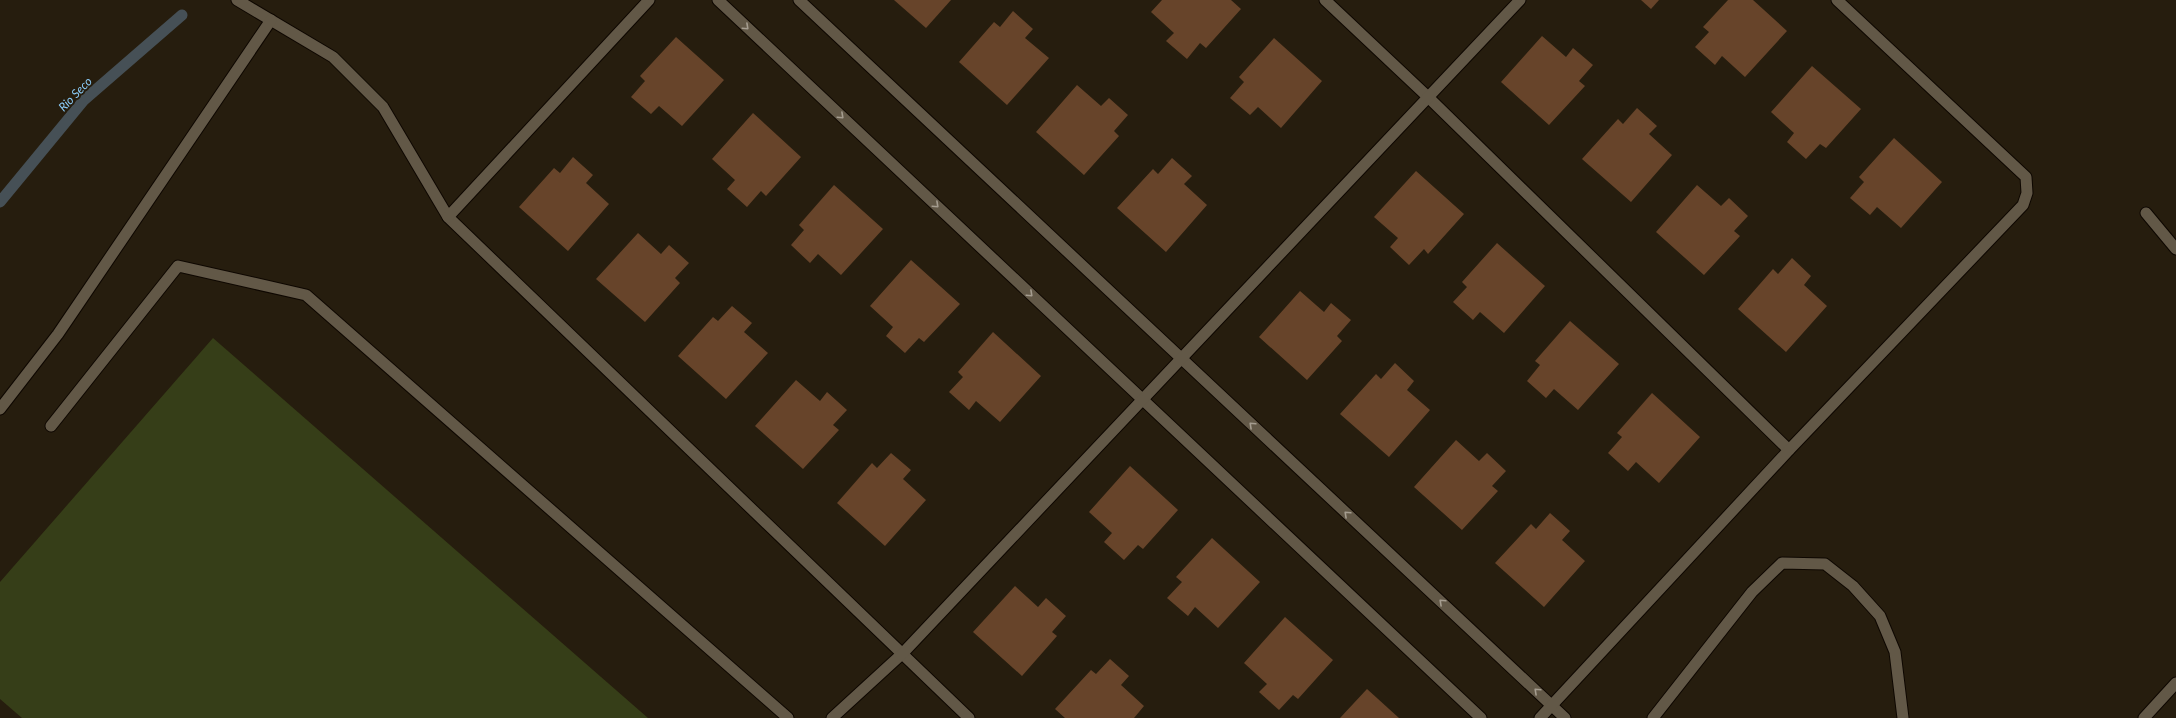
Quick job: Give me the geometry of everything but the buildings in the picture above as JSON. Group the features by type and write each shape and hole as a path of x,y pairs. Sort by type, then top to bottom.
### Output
{"street":[{"path":"448,217 649,0"},
{"path":"718,0 1481,718"},
{"path":"799,0 1565,718"},
{"path":"1325,0 1428,97 1789,450"},
{"path":"832,718 903,653 1520,0"},
{"path":"1540,718 1789,450 2024,204 2027,193 2026,177 1837,0"},
{"path":"240,1 333,57 383,107 448,217 969,718"},
{"path":"0,409 58,334 271,20"},
{"path":"2146,213 2176,249"},
{"path":"51,426 178,266 306,295 788,718"},
{"path":"1653,718 1752,592 1782,563 1825,564 1853,586 1880,616 1895,652 1903,718"},
{"path":"2144,718 2176,683"}],"green space":[{"path":"213,338 648,718 22,718 0,699 0,582"}],"waterway":[{"name":"Rio Seco","path":"0,202 84,100 182,15"}]}
